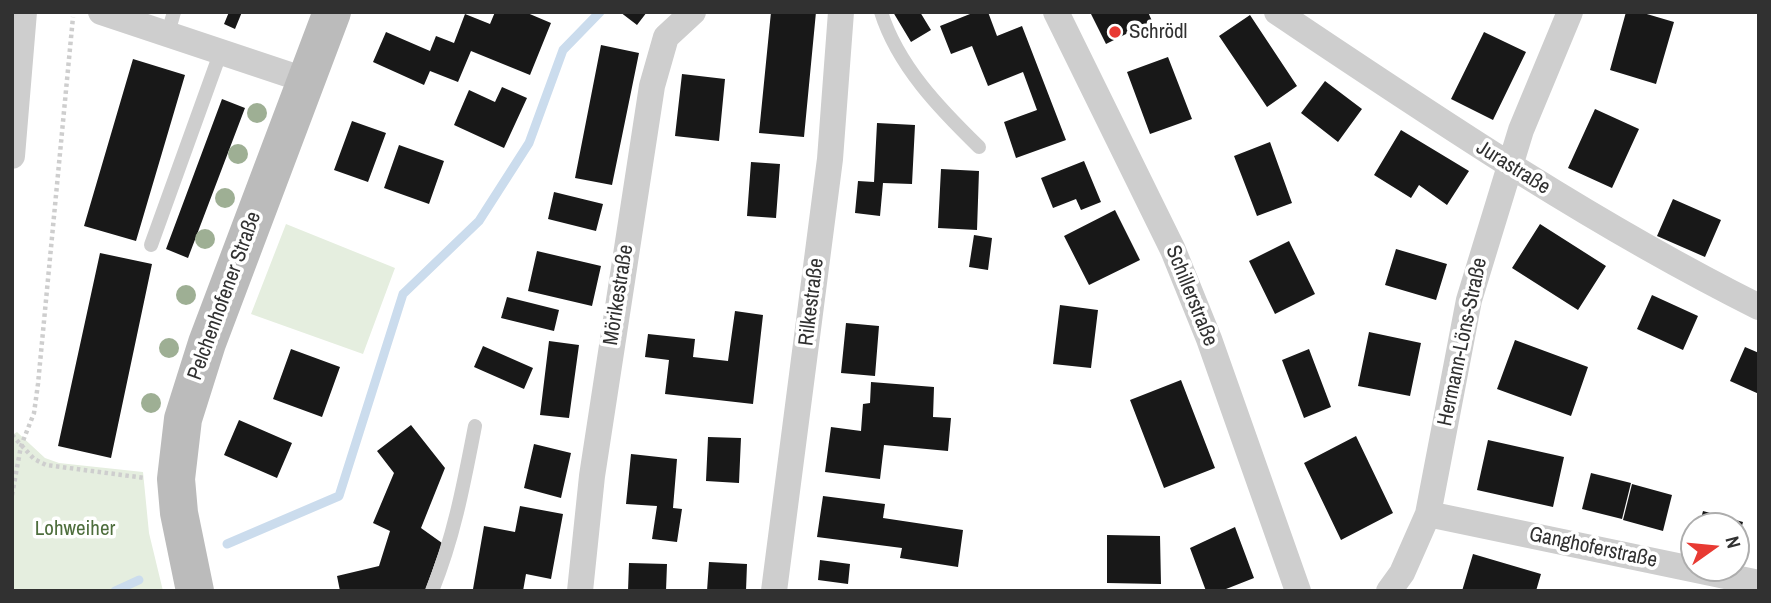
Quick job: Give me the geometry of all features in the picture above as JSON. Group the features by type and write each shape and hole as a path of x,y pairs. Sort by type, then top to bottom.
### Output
{"main road":[{"name":"Pelchenhofener Straße","path":"195,591 180,525 176,479 178,443 193,384 332,12"}],"street":[{"path":"12,156 23,12"},
{"path":"101,12 171,23 221,51 305,80"},
{"name":"Mörikestraße","path":"580,591 597,439 652,86 666,37 693,12"},
{"name":"Rilkestraße","path":"774,591 830,159 841,12"},
{"name":"Schillerstraße","path":"1056,12 1173,250 1209,338 1297,590"},
{"name":"Jurastraße","path":"1277,12 1508,167 1675,265 1759,307"},
{"name":"Hermann-Löns-Straße","path":"1389,591 1402,573 1428,513 1469,300 1508,167 1570,12"},
{"name":"Ganghoferstraße","path":"1428,513 1759,583"}],"lane":[{"path":"881,12 887,29 933,102 979,147"},
{"path":"151,245 221,51"},
{"path":"432,591 448,551 475,426"}],"path":[{"path":"12,495 21,446 34,413 38,384 74,12"},
{"path":"12,435 34,459 58,469 176,479"}],"green space":[{"path":"286,224 395,268 363,354 251,314"},
{"name":"Lohweiher","path":"17,432 45,458 59,463 143,472 149,533 163,591 12,591 12,435"}],"building":[{"path":"229,12 242,12 235,29 224,24"},
{"path":"495,12 525,12 551,23 530,75 471,51 458,82 430,71 424,85 373,62 386,32 430,51 436,36 454,43 465,14 490,24"},
{"path":"620,12 647,12 637,25"},
{"path":"771,12 816,12 804,137 759,133"},
{"path":"893,12 920,12 931,30 911,42"},
{"path":"975,12 988,12 997,36 1022,26 1066,140 1016,158 1004,122 1037,110 1023,72 988,86 972,46 951,54 940,26"},
{"name":"Schrödl","path":"1090,12 1148,12 1152,21 1106,44"},
{"path":"1626,12 1640,12 1674,22 1656,84 1610,70"},
{"path":"1250,15 1297,86 1267,107 1219,36"},
{"path":"1484,32 1526,52 1493,120 1451,99"},
{"path":"601,45 639,53 612,185 575,178"},
{"path":"1168,57 1192,119 1150,134 1127,72"},
{"path":"133,59 185,75 136,241 84,226"},
{"path":"682,74 725,79 719,141 675,136"},
{"path":"1325,81 1362,109 1338,142 1301,113"},
{"path":"502,87 527,98 504,148 454,125 469,90 495,102"},
{"path":"222,99 245,108 188,258 166,249"},
{"path":"1595,109 1639,129 1612,188 1568,168"},
{"path":"352,121 386,133 368,182 334,170"},
{"path":"877,123 915,125 912,184 883,183 880,216 855,213 858,181 874,182"},
{"path":"1401,130 1469,171 1447,205 1419,185 1411,198 1374,175"},
{"path":"1270,142 1292,203 1257,216 1234,156"},
{"path":"399,145 444,161 429,204 384,188"},
{"path":"1084,161 1101,202 1081,210 1076,199 1053,208 1041,178"},
{"path":"751,162 780,164 776,218 747,216"},
{"path":"941,169 979,171 977,230 938,228"},
{"path":"554,192 603,204 596,231 548,219"},
{"path":"1673,199 1721,220 1705,257 1657,236"},
{"path":"1115,210 1140,260 1089,285 1064,236"},
{"path":"1540,224 1606,266 1578,310 1512,268"},
{"path":"974,235 992,238 988,270 969,267"},
{"path":"1289,241 1315,294 1275,314 1249,261"},
{"path":"1396,249 1447,264 1436,300 1385,285"},
{"path":"537,251 601,266 592,306 528,291"},
{"path":"100,253 152,264 111,458 58,446"},
{"path":"1652,295 1698,316 1683,350 1637,329"},
{"path":"507,297 559,310 554,331 501,318"},
{"path":"1060,305 1098,310 1091,368 1053,364"},
{"path":"735,311 763,315 753,404 665,394 669,360 645,357 648,334 695,339 693,357 728,361"},
{"path":"846,323 879,326 875,376 841,373"},
{"path":"1369,332 1421,343 1410,396 1358,386"},
{"path":"1515,340 1588,367 1571,416 1497,389"},
{"path":"549,341 579,345 569,418 540,415"},
{"path":"483,346 533,368 524,389 474,367"},
{"path":"1745,347 1759,353 1759,394 1730,381"},
{"path":"291,349 340,367 322,417 273,399"},
{"path":"1309,349 1331,407 1304,418 1282,360"},
{"path":"1181,380 1215,468 1164,488 1130,400"},
{"path":"871,382 934,387 933,417 951,418 948,451 884,445 880,479 825,472 831,427 861,431 863,404 870,403"},
{"path":"239,420 292,443 277,478 224,455"},
{"path":"411,425 445,468 421,528 442,543 425,591 340,591 337,576 379,566 390,531 373,523 394,473 377,451"},
{"path":"1356,436 1393,513 1341,540 1304,463"},
{"path":"708,437 741,438 739,483 706,481"},
{"path":"1488,440 1564,457 1553,507 1477,490"},
{"path":"534,444 571,453 561,498 524,488"},
{"path":"631,454 677,459 673,508 682,509 677,542 652,539 657,506 626,504"},
{"path":"1591,473 1631,483 1622,519 1582,509"},
{"path":"1632,484 1672,495 1663,531 1623,520"},
{"path":"823,496 885,504 883,518 963,530 958,567 900,558 902,548 817,537"},
{"path":"520,506 563,514 551,579 526,574 523,591 473,589 484,526 515,532"},
{"path":"1235,527 1254,578 1221,591 1206,591 1190,548"},
{"path":"1107,535 1160,536 1161,584 1107,583"},
{"path":"1473,554 1541,574 1536,591 1462,591"},
{"path":"820,560 850,564 848,584 818,580"},
{"path":"709,562 747,564 746,591 707,591"},
{"path":"629,563 667,564 666,591 628,591"}],"waterway":[{"path":"227,544 339,496 403,294 479,221 529,143 563,50 600,12"},
{"path":"115,591 139,580"}],"place":[{"name":"Schrödl","path":"1115,32"}]}
